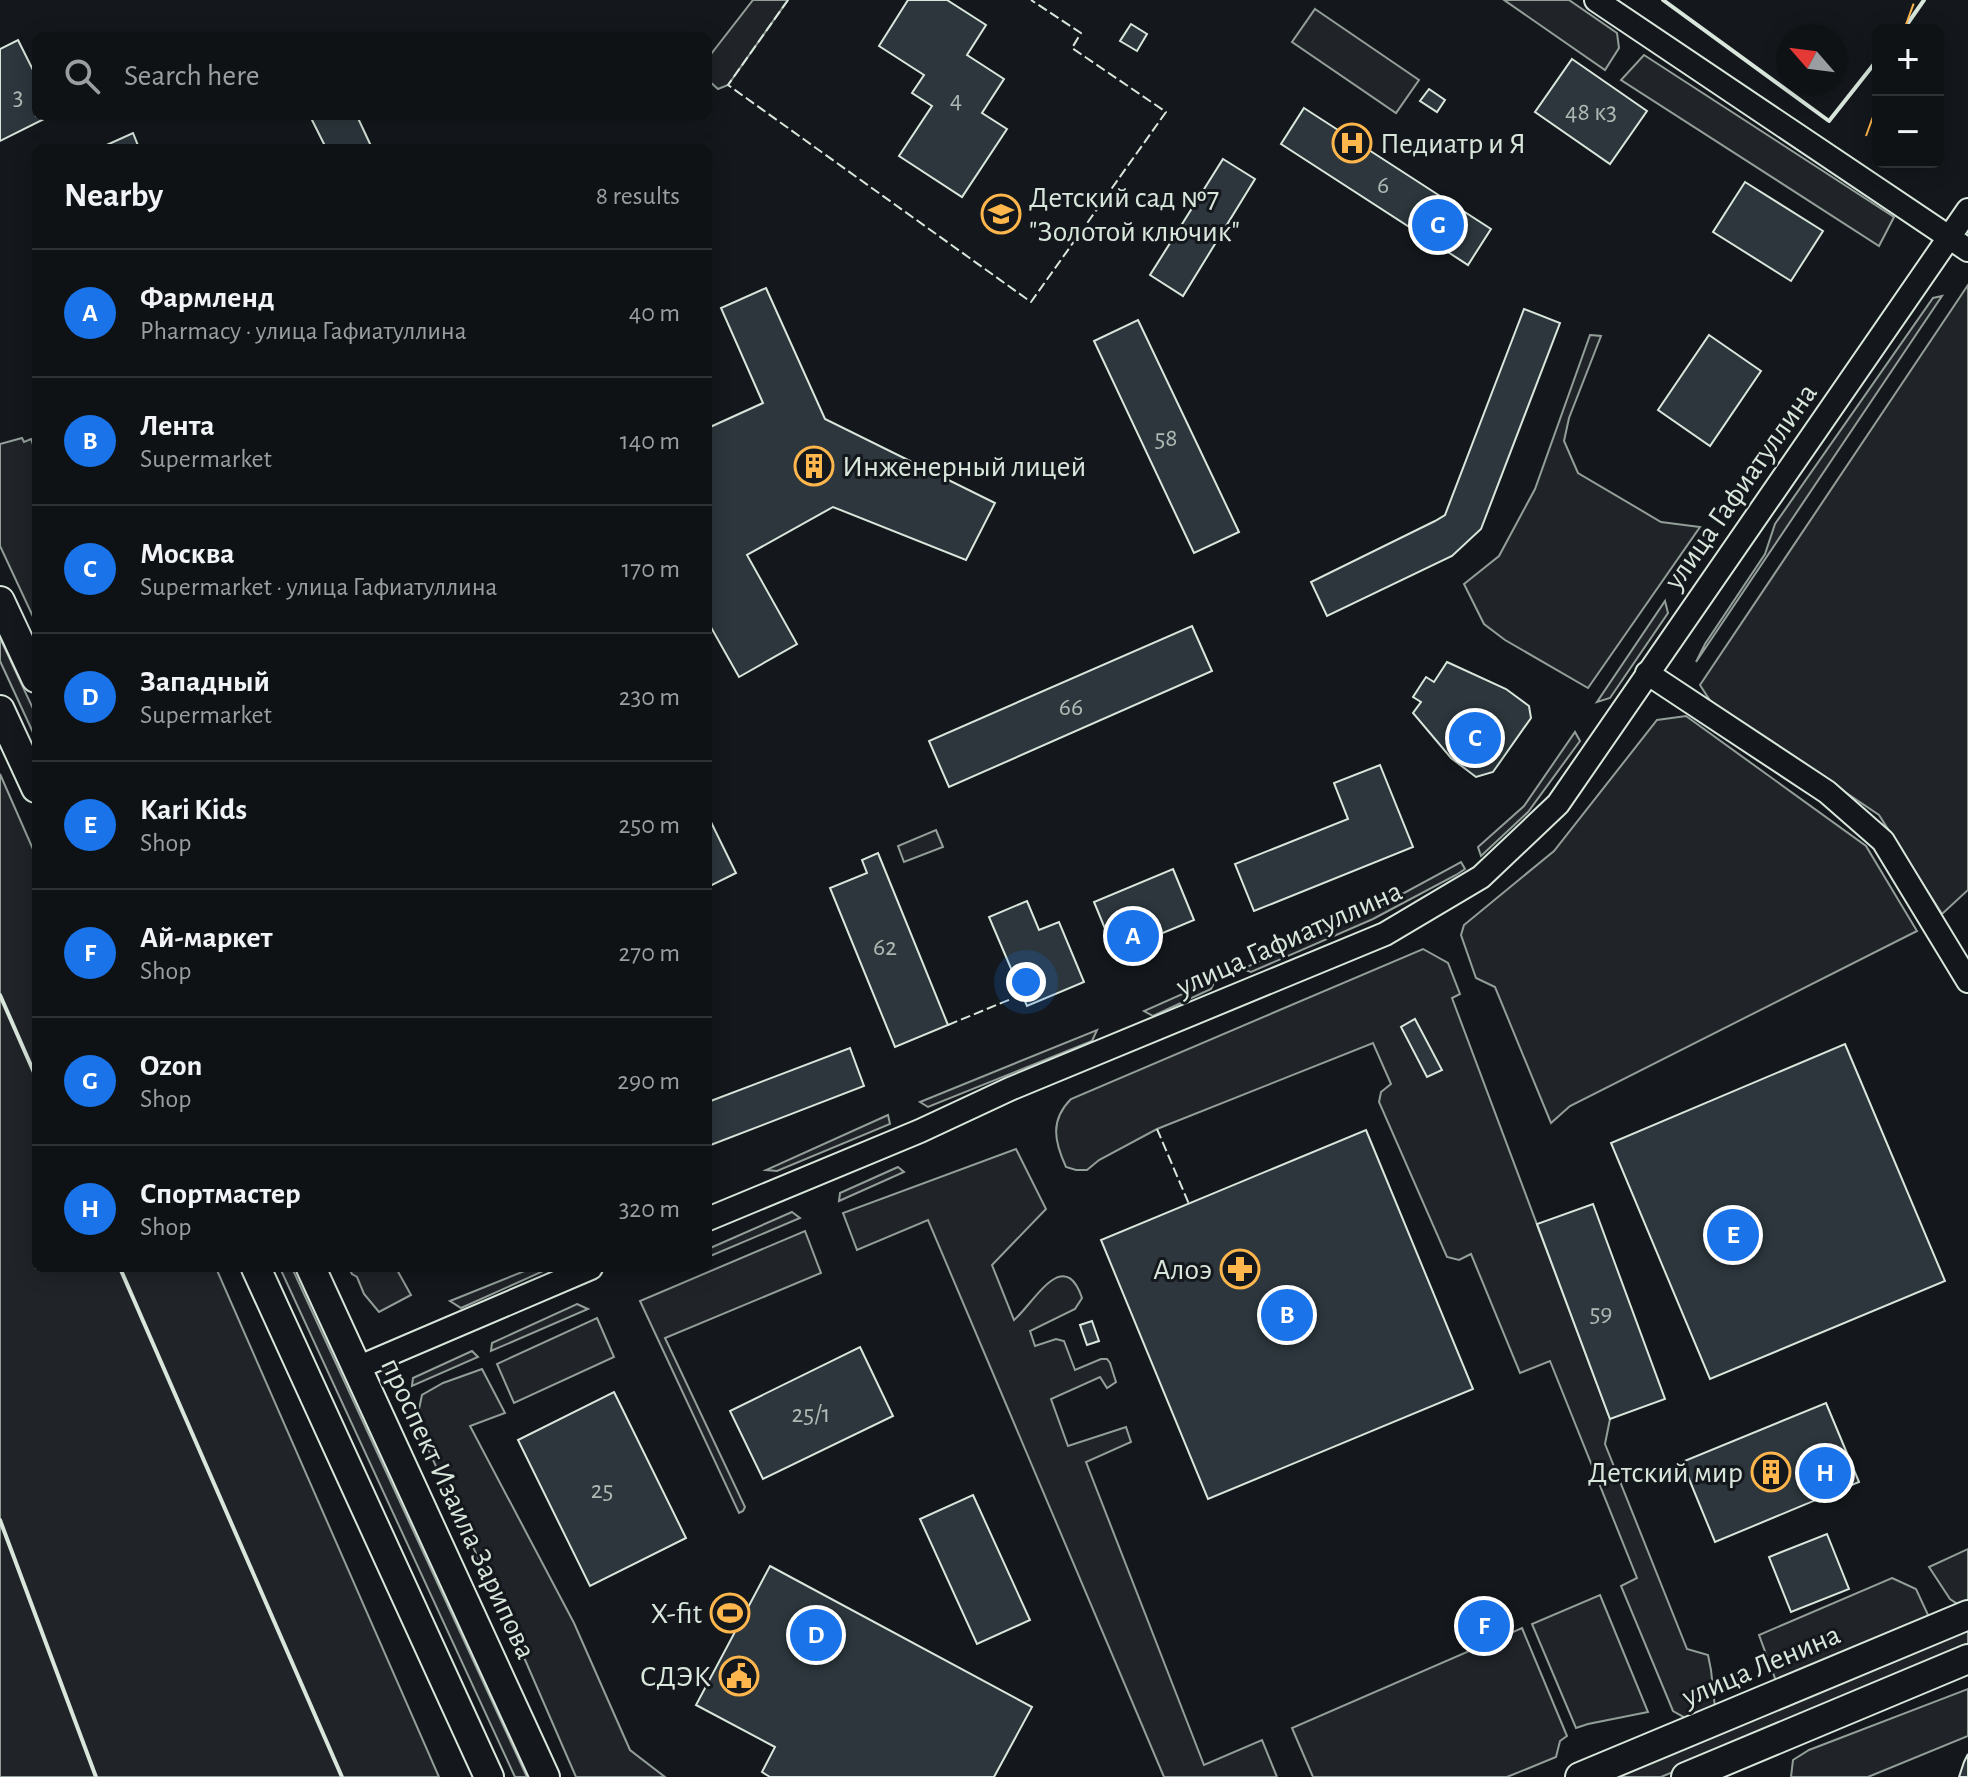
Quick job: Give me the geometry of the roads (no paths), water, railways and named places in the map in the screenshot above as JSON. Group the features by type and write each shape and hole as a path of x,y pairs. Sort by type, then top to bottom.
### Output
{"main road":[{"path":"0,601 32,669"},
{"path":"0,710 32,779"},
{"path":"258,1272 489,1777"},
{"name":"проспект Изаила Зарипова","path":"313,1272 545,1777"},
{"name":"улица Ленина","path":"1580,1777 1968,1615"},
{"path":"1686,1777 1968,1659"}],"street":[{"path":"1596,0 1968,250"},
{"name":"улица Гафиатуллина","path":"712,1217 920,1131 1010,1089 1385,934 1481,877 1558,804 1968,210"},
{"path":"1647,673 1827,792 1883,841 1968,981"},
{"path":"357,1368 582,1272"}],"place":[{"name":"Педиатр и Я","path":"1352,143"},
{"name":"Детский сад №7 \"Золотой ключик\"","path":"1001,214"},
{"name":"Ozon","path":"1438,225"},
{"name":"Инженерный лицей","path":"814,466"},
{"name":"Москва","path":"1475,738"},
{"name":"Фармленд","path":"1133,936"},
{"name":"Kari Kids","path":"1733,1235"},
{"name":"Алоэ","path":"1240,1269"},
{"name":"Лента","path":"1287,1315"},
{"name":"Детский мир","path":"1771,1472"},
{"name":"Спортмастер","path":"1825,1473"},
{"name":"X-fit","path":"730,1613"},
{"name":"Ай-маркет","path":"1484,1626"},
{"name":"Западный","path":"816,1635"},
{"name":"СДЭК","path":"739,1676"}]}
